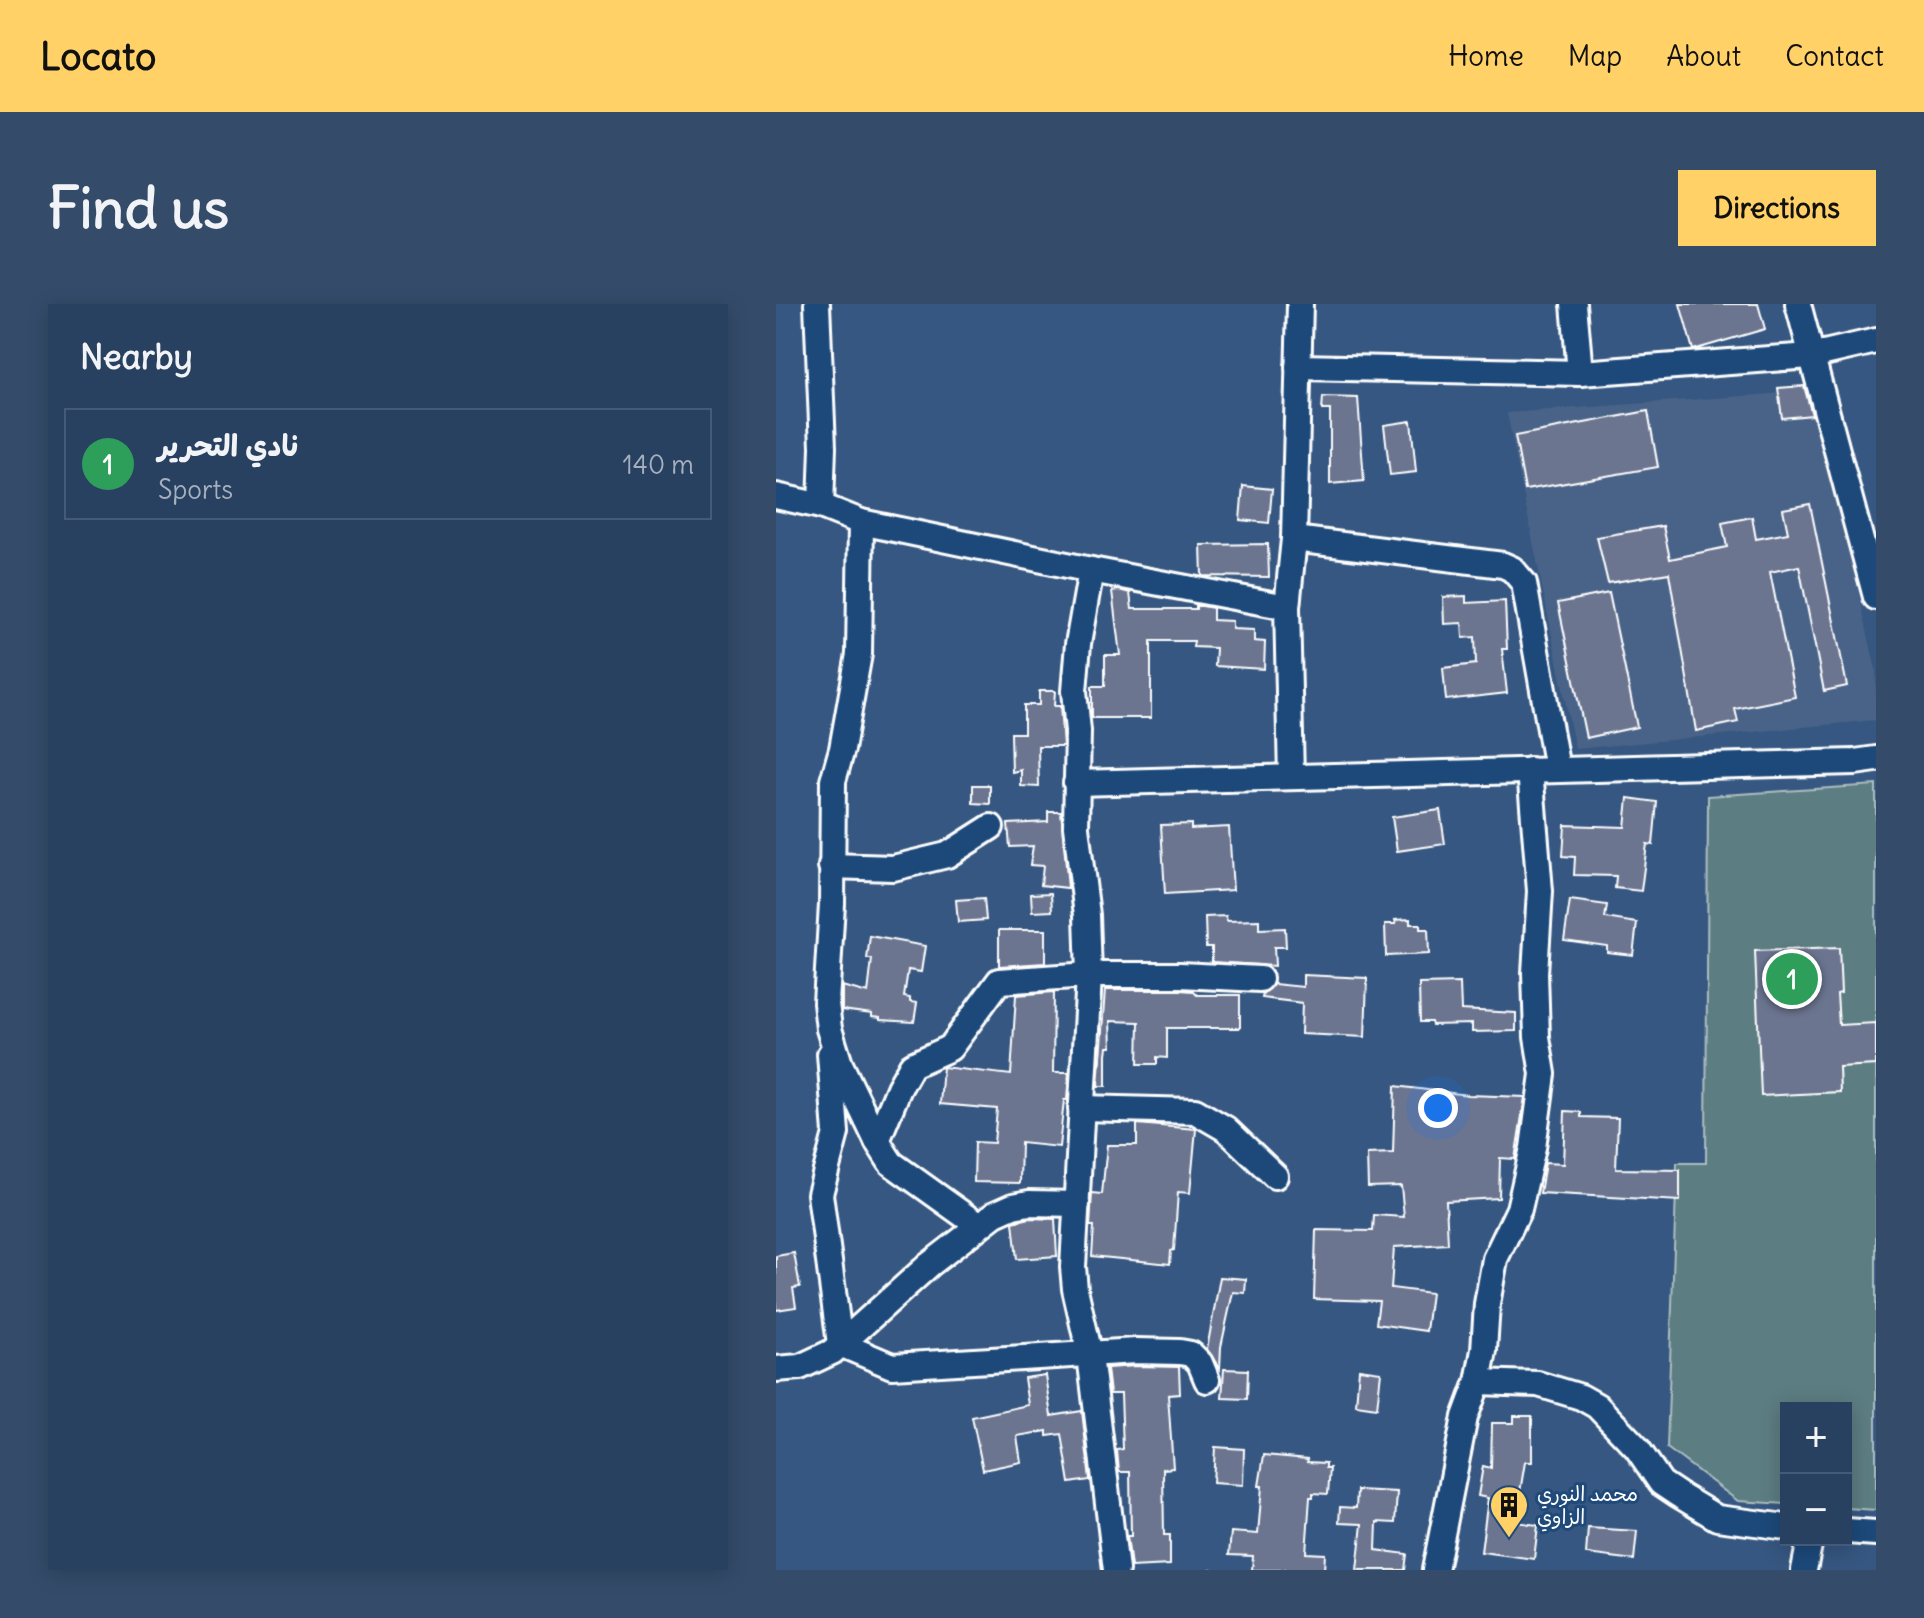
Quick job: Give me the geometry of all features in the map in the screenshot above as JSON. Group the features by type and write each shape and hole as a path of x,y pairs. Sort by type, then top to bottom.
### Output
{"street":[{"path":"817,304 823,447 821,506"},
{"path":"1291,777 1287,607 1294,539 1300,304"},
{"path":"1574,304 1580,373"},
{"path":"1798,304 1876,597"},
{"path":"1298,367 1580,373 1811,356 1876,341"},
{"path":"776,496 821,506 861,522 1287,607"},
{"path":"840,1344 820,1194 836,1133 826,1003 832,904 833,781 859,654 861,522"},
{"path":"1294,539 1503,565 1512,569 1524,583 1557,769"},
{"path":"1091,570 1078,644 1074,691 1078,731 1076,827 1087,915 1089,975 1073,1267 1090,1355 1116,1570"},
{"path":"1076,783 1557,769 1710,768 1876,759"},
{"path":"1435,1570 1465,1417 1478,1382 1495,1259 1519,1209 1533,1148 1543,1074 1537,1037 1535,973 1540,891 1530,770"},
{"path":"831,866 893,868 947,855 991,827"},
{"path":"877,1141 907,1072 916,1061 950,1048 999,981 1089,975 1260,979"},
{"path":"829,1029 840,1064 891,1163 979,1226"},
{"path":"1081,1108 1195,1111 1226,1129 1275,1176"},
{"path":"776,1369 800,1367 819,1360 929,1265 995,1214 1029,1203 1077,1204"},
{"path":"840,1344 892,1366 1163,1351 1191,1354 1200,1363 1207,1380"},
{"path":"1478,1382 1538,1384 1581,1397 1597,1406 1637,1448 1661,1483 1679,1495 1717,1518 1780,1526"},
{"path":"1852,1531 1876,1533"},
{"path":"1804,1570 1809,1546"}],"shaded area":[{"path":"1813,391 1876,670 1876,720 1575,749 1507,413"}],"green space":[{"path":"1876,785 1876,1510 1852,1508 1852,1402 1780,1402 1780,1504 1738,1501 1667,1448 1677,1163 1706,1163 1708,796"}],"building":[{"path":"1680,304 1758,304 1765,329 1693,350"},
{"path":"1804,386 1812,415 1782,418 1778,388"},
{"path":"1323,397 1358,398 1364,481 1330,484 1330,410 1322,410"},
{"path":"1648,411 1658,467 1525,490 1515,436"},
{"path":"1411,421 1416,472 1390,475 1384,425"},
{"path":"1243,486 1272,489 1269,523 1240,520"},
{"path":"1810,504 1847,686 1824,691 1799,566 1770,572 1795,697 1735,709 1738,722 1696,731 1669,573 1608,583 1597,537 1663,526 1670,559 1727,547 1722,523 1752,517 1756,539 1788,533 1783,509"},
{"path":"1268,544 1269,577 1202,576 1201,545"},
{"path":"1112,591 1130,593 1132,609 1196,609 1196,606 1202,606 1213,608 1213,620 1232,621 1232,629 1254,630 1254,641 1265,642 1264,669 1215,666 1216,648 1193,647 1194,641 1151,641 1151,718 1092,718 1092,686 1105,686 1105,655 1120,655"},
{"path":"1609,593 1637,727 1586,738 1558,603"},
{"path":"1466,596 1466,603 1505,601 1507,649 1502,649 1507,693 1446,700 1443,668 1476,664 1475,637 1463,638 1462,623 1444,624 1443,597"},
{"path":"1039,691 1055,691 1054,706 1060,706 1063,746 1038,746 1039,787 1021,786 1021,770 1012,772 1011,733 1024,733 1024,705 1039,705"},
{"path":"973,785 990,785 990,804 973,803"},
{"path":"1628,798 1657,802 1653,845 1647,844 1641,891 1615,888 1616,876 1574,875 1575,857 1563,856 1565,825 1625,827"},
{"path":"1440,810 1445,844 1397,851 1392,817"},
{"path":"1048,812 1061,812 1068,888 1041,885 1043,866 1030,865 1033,846 1010,847 1008,824 1048,822"},
{"path":"1191,824 1191,829 1229,827 1233,890 1165,894 1161,825"},
{"path":"1051,893 1052,911 1032,912 1031,894"},
{"path":"984,898 986,920 958,922 956,900"},
{"path":"1570,900 1607,905 1605,918 1637,923 1633,955 1607,952 1607,946 1564,940"},
{"path":"1226,916 1227,921 1259,920 1259,929 1285,928 1286,947 1274,947 1275,966 1212,962 1212,947 1206,947 1205,917"},
{"path":"1410,919 1410,924 1420,924 1420,929 1428,929 1429,954 1386,956 1385,924"},
{"path":"999,930 1045,930 1045,963 999,966"},
{"path":"870,936 925,946 921,972 908,970 904,997 917,1003 914,1022 880,1020 872,1014 842,1010 842,986 868,993 872,959 867,959"},
{"path":"1839,948 1839,1025 1876,1023 1876,1065 1839,1067 1840,1092 1761,1096 1755,951"},
{"path":"1303,975 1367,978 1365,1037 1301,1034 1302,1003 1262,998 1263,993 1274,984 1303,987"},
{"path":"1460,983 1461,1010 1516,1013 1516,1031 1472,1032 1472,1024 1432,1025 1431,1022 1420,1022 1419,984"},
{"path":"1105,990 1180,990 1193,991 1197,995 1240,995 1240,1028 1167,1028 1167,1058 1157,1057 1157,1064 1138,1064 1139,1022 1110,1021 1111,1047 1107,1047 1106,1054 1106,1086 1098,1086"},
{"path":"1054,992 1053,1073 1069,1073 1059,1147 1021,1143 1020,1183 974,1182 975,1142 994,1143 997,1109 940,1104 943,1067 1011,1075 1016,995"},
{"path":"1395,1086 1468,1095 1525,1097 1515,1159 1500,1158 1499,1198 1446,1201 1448,1244 1394,1247 1391,1288 1431,1293 1426,1331 1376,1324 1379,1301 1314,1299 1316,1230 1373,1231 1374,1215 1404,1217 1401,1186 1368,1187 1367,1154 1393,1153"},
{"path":"1565,1111 1581,1112 1581,1117 1618,1118 1616,1169 1680,1170 1680,1201 1540,1193 1545,1163 1563,1164"},
{"path":"1137,1124 1196,1129 1190,1193 1178,1192 1174,1250 1171,1251 1170,1264 1092,1256 1092,1193 1102,1194 1107,1145 1137,1145"},
{"path":"1030,1218 1055,1219 1057,1256 1017,1259 1013,1222"},
{"path":"794,1253 800,1287 793,1288 796,1307 776,1310 776,1256"},
{"path":"1220,1277 1246,1279 1245,1293 1233,1292 1221,1347 1220,1369 1207,1349"},
{"path":"1179,1367 1180,1394 1168,1395 1173,1468 1163,1469 1164,1535 1170,1535 1170,1565 1131,1567 1127,1536 1131,1536 1130,1472 1119,1472 1117,1450 1123,1449 1121,1394 1110,1394 1107,1368"},
{"path":"1224,1369 1248,1370 1247,1399 1222,1398"},
{"path":"1359,1369 1381,1372 1377,1408 1356,1405"},
{"path":"1045,1375 1051,1416 1082,1411 1090,1480 1070,1483 1062,1434 1047,1436 1047,1431 1017,1436 1021,1462 983,1470 972,1417 1028,1405 1024,1378"},
{"path":"1514,1416 1532,1416 1532,1462 1525,1462 1515,1522 1538,1525 1534,1559 1481,1552 1488,1498 1478,1496 1483,1466 1491,1468 1492,1423 1514,1423"},
{"path":"1215,1447 1244,1449 1243,1485 1213,1483"},
{"path":"1264,1455 1308,1459 1307,1462 1326,1463 1326,1468 1330,1468 1328,1494 1313,1493 1310,1497 1306,1553 1325,1554 1324,1570 1252,1570 1253,1556 1229,1555 1231,1532 1258,1534 1262,1486 1259,1486"},
{"path":"1357,1490 1397,1492 1395,1523 1377,1522 1376,1550 1407,1554 1405,1570 1357,1570 1362,1524 1339,1523 1340,1507 1356,1508"},
{"path":"1588,1528 1637,1531 1634,1560 1586,1554"}],"place":[{"name":"نادي التحرير","path":"1792,979"},
{"name":"محمد النوري الزاوي","path":"1509,1539"}]}
